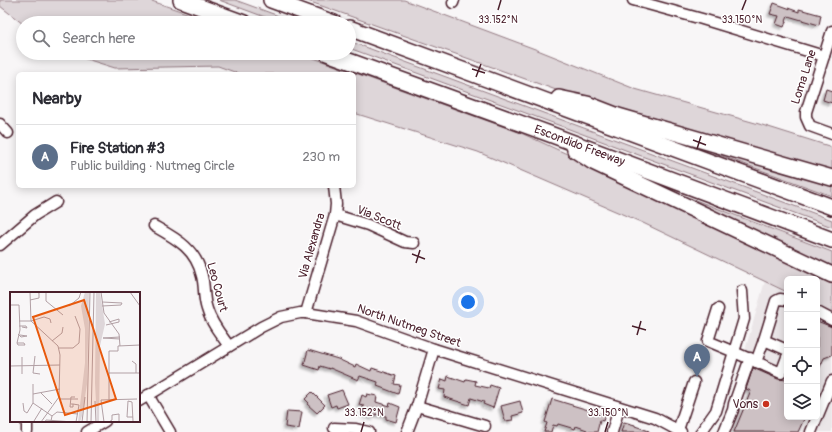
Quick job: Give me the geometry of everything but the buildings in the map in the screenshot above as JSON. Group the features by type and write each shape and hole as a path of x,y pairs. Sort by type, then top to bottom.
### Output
{"highway":[{"path":"181,0 225,16"},
{"path":"271,0 315,16"},
{"path":"356,31 832,207"},
{"name":"Escondido Freeway","path":"346,60 547,133 832,240"},
{"path":"507,87 587,104 618,116 832,178"},
{"path":"547,133 593,162 832,275"}],"street":[{"path":"633,0 824,56"},
{"name":"Loma Lane","path":"832,31 806,112 806,117 810,126 832,134"},
{"path":"0,124 8,133"},
{"name":"Via Alexandra","path":"306,313 335,215 336,204 334,188"},
{"path":"0,245 35,215 56,202"},
{"name":"Via Scott","path":"335,215 368,225 405,242 414,243"},
{"name":"Leo Court","path":"154,226 179,240 192,252 202,275 207,311 229,346"},
{"path":"701,432 716,411 744,320 742,291"},
{"path":"724,432 753,360 764,340 776,301 780,299 784,300"},
{"path":"718,309 708,341 781,373 784,365"},
{"name":"North Nutmeg Street","path":"143,398 220,357 229,346 271,325 281,317 306,313 356,321 434,349 655,418 680,431"},
{"path":"820,314 832,320"},
{"path":"764,340 784,349"},
{"path":"407,432 417,406 434,349"},
{"path":"811,432 832,381"},
{"path":"680,431 694,382"},
{"path":"143,398 170,432"},
{"path":"417,406 485,426"},
{"path":"612,432 620,408"},
{"path":"87,432 103,422"},
{"path":"334,428 356,429 369,432"}],"shaded area":[{"path":"0,0 149,0 195,16 16,16 16,19 0,6"},
{"path":"219,0 235,0 279,16 262,16"},
{"path":"305,0 404,0 535,49 635,89 759,124 832,147 832,171 570,95 356,18 356,16 350,16"},
{"path":"356,44 832,220 832,227 356,51"},
{"path":"89,60 319,60 352,72 234,72 218,66 115,68"},
{"path":"356,73 521,133 646,190 832,281 832,313 820,307 820,276 784,276 784,291 643,223 478,152 356,114"},
{"path":"713,151 832,181 832,196 714,153"},
{"path":"690,198 832,252 832,270 688,199"},
{"path":"765,281 784,290 784,420 820,420 820,307 832,313 832,432 718,432 724,421"}],"place":[{"name":"Fire Station #3","path":"697,377"},
{"name":"Vons","path":"766,404"}]}
